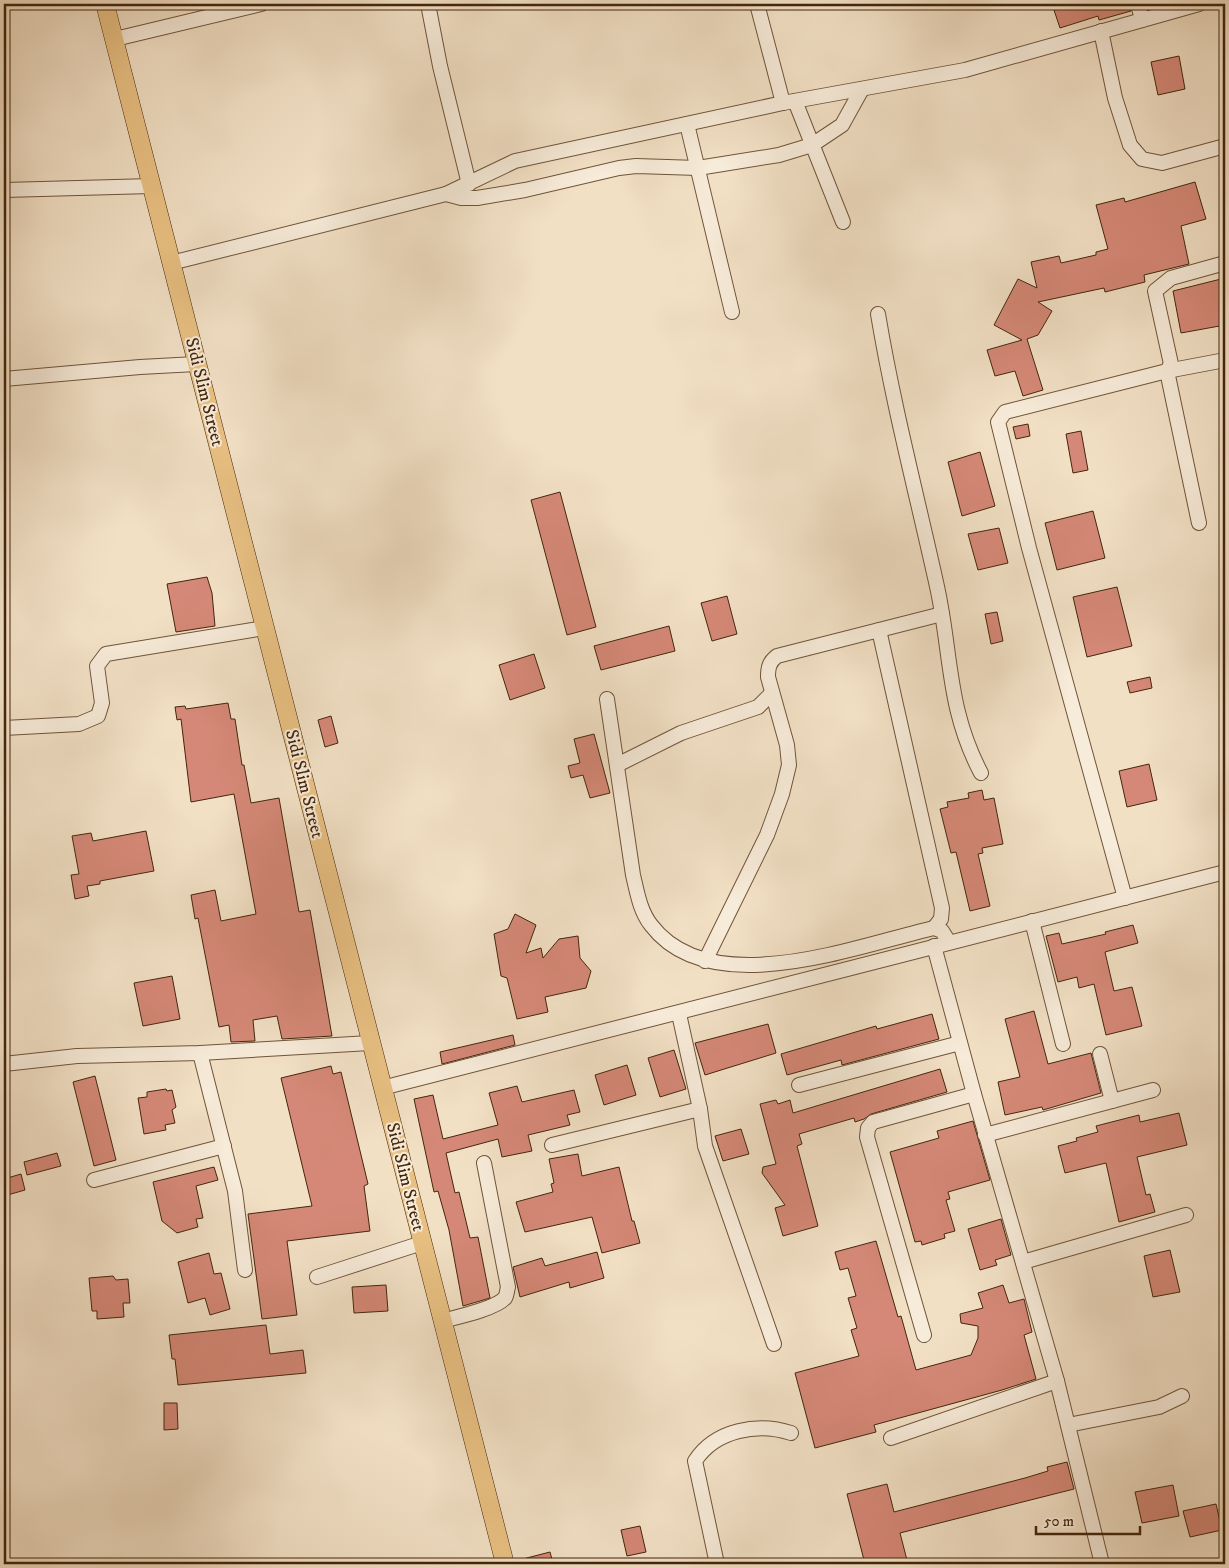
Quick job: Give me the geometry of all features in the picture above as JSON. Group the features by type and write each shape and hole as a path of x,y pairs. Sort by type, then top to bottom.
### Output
{"main road":[{"name":"Sidi Slim Street","path":"105,4 505,1564"}],"street":[{"path":"115,39 256,4"},
{"path":"428,4 440,66 469,184"},
{"path":"757,4 789,102 812,145 843,222"},
{"path":"1138,4 1142,20"},
{"path":"172,263 446,194 515,161 789,102 965,70 1199,4"},
{"path":"1101,31 1115,98 1130,145 1142,159 1162,163 1225,146"},
{"path":"446,194 462,198 477,198 636,166 698,168 778,155 812,145 842,125 862,89"},
{"path":"687,124 732,312"},
{"path":"4,190 152,186"},
{"path":"1199,523 1167,371 1171,364 1155,291 1171,278 1225,264"},
{"path":"878,314 905,456 942,614 955,710 963,735 981,773"},
{"path":"1125,898 1029,548 998,422 1005,412 1167,371 1225,360"},
{"path":"4,378 196,364"},
{"path":"705,961 767,835 789,766 787,745 772,693 768,668 777,656 942,614"},
{"path":"4,728 79,724 98,716 102,703 97,666 106,654 264,628"},
{"path":"879,630 942,908 941,919 934,928"},
{"path":"617,765 681,733 758,707 772,693"},
{"path":"607,699 633,875 646,916 664,940 676,949 705,961 727,965 810,960 934,928 942,931 949,942"},
{"path":"382,1088 679,1014 949,942 1225,872"},
{"path":"1032,921 1063,1044"},
{"path":"934,946 985,1135 1057,1381 1102,1564"},
{"path":"679,1014 706,1146 774,1344"},
{"path":"4,1064 77,1056 200,1053 370,1043"},
{"path":"799,1085 960,1043"},
{"path":"200,1053 235,1192 245,1270"},
{"path":"1100,1054 1112,1101"},
{"path":"985,1135 1153,1090"},
{"path":"924,1335 867,1137 868,1128 873,1122 974,1094"},
{"path":"552,1145 700,1110"},
{"path":"94,1180 224,1146"},
{"path":"442,1321 490,1306 499,1302 507,1294 508,1287 484,1163"},
{"path":"1022,1262 1186,1215"},
{"path":"317,1277 422,1243"},
{"path":"892,1438 1057,1381"},
{"path":"1068,1425 1159,1407 1182,1396"},
{"path":"717,1564 695,1461 709,1446 739,1430 758,1428 780,1429 791,1433"}],"building":[{"path":"1052,4 1129,4 1131,11 1099,20 1098,16 1060,28"},
{"path":"1179,56 1185,89 1158,95 1151,62"},
{"path":"1195,182 1206,219 1181,226 1189,264 1144,275 1145,282 1105,292 1104,288 1038,302 1052,311 1038,335 1027,339 1043,390 1023,396 1015,371 995,376 987,350 1022,340 994,325 1018,279 1037,288 1031,262 1059,256 1061,263 1096,255 1096,252 1108,249 1096,205 1124,198 1125,202"},
{"path":"1225,278 1225,325 1181,333 1173,291"},
{"path":"1028,424 1030,436 1016,439 1013,427"},
{"path":"1081,431 1088,470 1073,473 1066,434"},
{"path":"980,452 995,506 962,516 948,462"},
{"path":"560,492 596,627 567,635 531,500"},
{"path":"1093,511 1105,558 1057,570 1045,523"},
{"path":"999,528 1008,563 978,570 968,534"},
{"path":"207,577 212,593 215,626 176,632 167,584"},
{"path":"1117,587 1132,646 1087,657 1073,597"},
{"path":"727,596 737,634 712,641 701,603"},
{"path":"997,612 1003,641 991,644 985,614"},
{"path":"669,626 675,651 601,670 594,646"},
{"path":"534,654 545,688 510,700 499,665"},
{"path":"1150,677 1152,688 1130,693 1127,682"},
{"path":"228,703 231,719 235,719 242,765 244,765 251,803 279,798 299,912 310,910 332,1036 282,1039 277,1016 253,1020 255,1041 231,1042 229,1025 219,1027 198,918 195,919 191,895 215,890 221,921 256,914 234,794 191,802 181,719 177,720 175,707 185,706 186,709"},
{"path":"331,716 338,743 325,747 318,720"},
{"path":"594,734 610,793 590,798 583,775 571,778 568,766 580,763 574,739"},
{"path":"1149,764 1157,800 1127,807 1119,771"},
{"path":"982,790 984,800 994,798 1003,844 982,848 983,853 978,854 990,906 970,911 956,852 951,853 940,809 948,807 947,802 969,798 968,793"},
{"path":"146,831 154,871 100,881 100,884 87,886 89,896 75,899 71,875 79,874 72,836 91,833 93,841"},
{"path":"515,914 536,925 526,953 541,948 543,958 559,939 578,936 580,958 591,971 586,988 545,997 548,1012 517,1019 507,978 501,976 494,934 508,929"},
{"path":"1133,925 1138,943 1105,952 1114,991 1132,987 1142,1026 1106,1035 1094,984 1079,988 1077,977 1058,982 1046,936 1059,933 1062,944 1106,934 1105,932"},
{"path":"172,976 180,1019 143,1026 134,983"},
{"path":"1034,1011 1048,1064 1091,1053 1101,1093 1043,1110 1042,1107 1005,1115 998,1082 1020,1077 1005,1019"},
{"path":"932,1014 939,1039 842,1065 841,1060 787,1075 781,1054 876,1026 877,1029"},
{"path":"768,1024 776,1053 705,1075 695,1043"},
{"path":"513,1035 515,1045 442,1064 440,1052"},
{"path":"674,1050 686,1089 660,1097 648,1058"},
{"path":"627,1065 636,1095 604,1105 595,1075"},
{"path":"331,1066 333,1074 341,1072 368,1184 364,1186 370,1231 287,1241 297,1315 262,1319 248,1214 312,1206 281,1078"},
{"path":"940,1069 947,1092 871,1114 855,1122 854,1118 799,1134 802,1144 797,1146 818,1226 783,1236 775,1208 785,1205 762,1173 763,1167 776,1164 760,1104 776,1100 778,1104 790,1100 793,1113"},
{"path":"95,1076 116,1160 94,1166 73,1082"},
{"path":"517,1086 522,1102 574,1090 580,1112 567,1115 570,1125 528,1135 532,1151 502,1157 498,1139 446,1153 455,1193 459,1192 470,1238 478,1237 490,1298 463,1306 449,1230 438,1191 434,1192 414,1099 433,1095 443,1139 498,1125 489,1093"},
{"path":"166,1089 167,1091 172,1090 176,1107 172,1110 175,1123 165,1125 166,1130 144,1134 138,1098 147,1097 147,1092"},
{"path":"1179,1113 1187,1145 1137,1157 1146,1195 1150,1194 1155,1212 1119,1222 1106,1163 1065,1173 1058,1146 1077,1141 1076,1138 1098,1132 1096,1126 1139,1115 1140,1122"},
{"path":"973,1121 990,1180 948,1192 950,1199 946,1200 955,1231 944,1234 945,1238 922,1245 921,1241 915,1242 890,1152 939,1138 937,1131"},
{"path":"741,1129 749,1154 723,1161 715,1136"},
{"path":"57,1153 61,1166 27,1175 24,1162"},
{"path":"578,1154 582,1176 619,1167 632,1221 634,1221 640,1243 602,1253 592,1217 525,1232 516,1202 553,1192 551,1184 554,1183 549,1159"},
{"path":"214,1167 218,1180 196,1186 203,1218 196,1219 198,1227 177,1233 162,1221 153,1182"},
{"path":"21,1174 25,1190 4,1196 4,1179"},
{"path":"1001,1219 1011,1255 995,1260 997,1265 980,1270 968,1229"},
{"path":"876,1241 898,1317 901,1316 916,1370 971,1355 978,1338 978,1326 961,1323 960,1314 983,1308 978,1293 1003,1285 1009,1303 1024,1299 1032,1332 1024,1335 1036,1379 874,1425 876,1432 815,1448 795,1373 859,1356 851,1330 857,1328 848,1298 856,1296 848,1268 840,1270 835,1252"},
{"path":"1170,1250 1180,1292 1153,1297 1144,1256"},
{"path":"597,1252 604,1278 570,1288 569,1282 520,1297 513,1267 542,1258 545,1266"},
{"path":"209,1253 214,1274 221,1273 230,1309 210,1315 205,1298 188,1303 178,1262"},
{"path":"113,1276 116,1280 128,1279 130,1303 123,1303 124,1317 97,1319 97,1311 92,1311 89,1278"},
{"path":"386,1285 388,1311 354,1313 352,1287"},
{"path":"266,1325 270,1354 303,1350 306,1373 178,1385 175,1359 172,1359 169,1335"},
{"path":"164,1403 177,1403 178,1429 164,1430"},
{"path":"1067,1462 1074,1489 900,1533 908,1564 865,1564 847,1494 887,1484 894,1512 1025,1478 1048,1471 1047,1467"},
{"path":"1173,1485 1179,1516 1142,1523 1135,1492"},
{"path":"1216,1504 1222,1530 1190,1537 1183,1511"},
{"path":"640,1526 646,1552 627,1556 621,1530"},
{"path":"550,1552 553,1563 520,1564 519,1560"}]}
